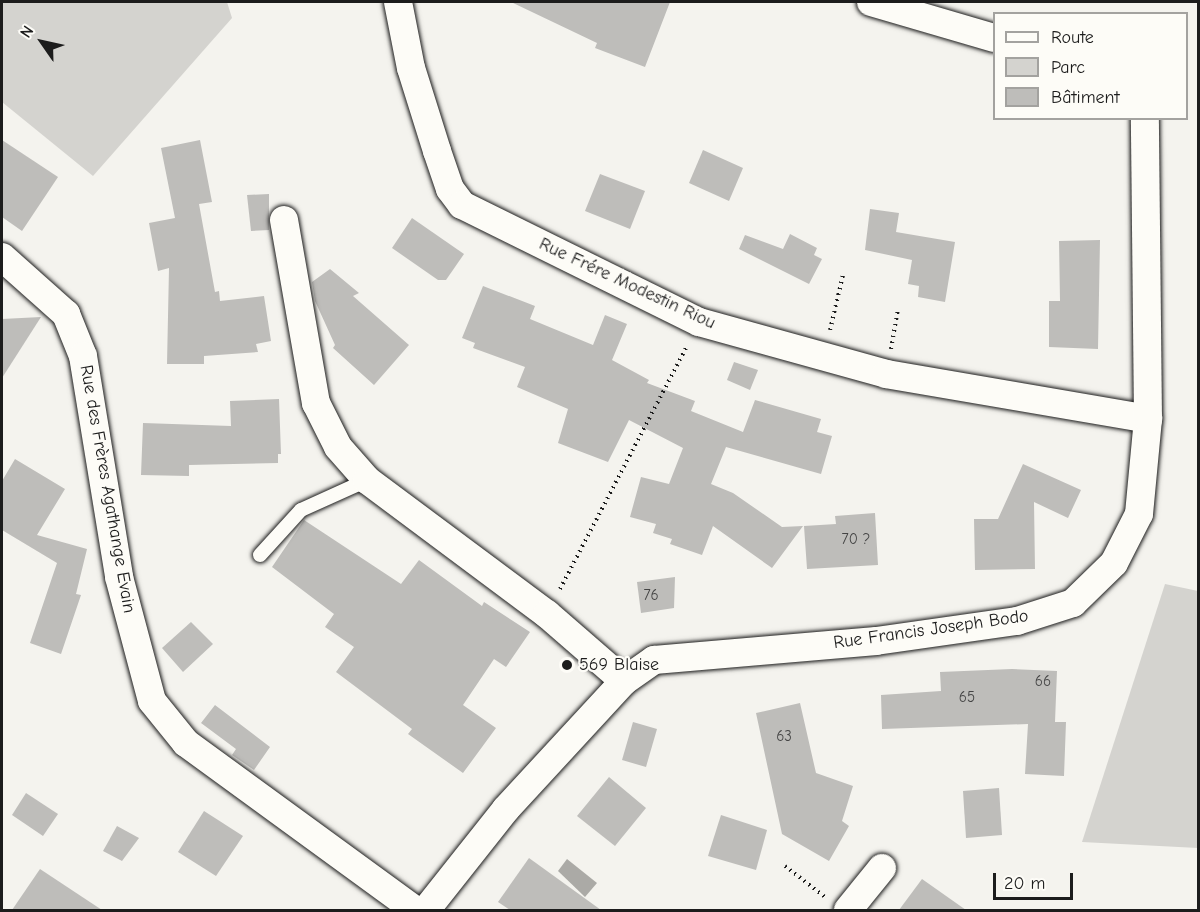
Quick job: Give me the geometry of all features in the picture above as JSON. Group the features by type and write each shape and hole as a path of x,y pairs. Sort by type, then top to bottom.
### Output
{"street":[{"name":"Rue Frére Modestin Riou","path":"398,2 411,68 437,151 450,189 462,205 699,322 822,359 886,374 1148,419"},
{"path":"871,2 993,38"},
{"name":"Rue Francis Joseph Bodo","path":"426,910 506,809 624,681 654,660 876,641 1017,621 1073,603 1114,563 1139,514 1148,419 1145,120"},
{"path":"284,220 316,403 332,438 367,480 547,614 624,681"},
{"name":"Rue des Frères Agathange Evain","path":"2,257 66,314 83,356 119,577 152,701 186,743 415,910"},
{"path":"840,907 882,868"}],"lane":[{"path":"260,555 301,510 367,480"}],"path":[{"path":"822,359 843,275"},
{"path":"886,374 898,309"},
{"path":"547,614 699,322"},
{"path":"785,866 840,907"}],"green space":[{"path":"2,2 227,2 232,18 93,176 2,102"},
{"path":"1165,584 1198,591 1198,848 1082,842"}],"shaded area":[{"path":"567,859 597,883 585,897 558,871"}],"building":[{"path":"511,2 670,2 645,67 595,48 597,43"},
{"path":"2,140 58,177 22,231 2,217"},
{"path":"200,140 212,202 199,204 215,292 219,291 220,301 264,296 271,341 256,344 258,352 204,356 204,364 167,364 169,268 158,271 149,223 175,218 161,148"},
{"path":"703,150 743,168 729,201 689,183"},
{"path":"600,174 645,191 630,229 585,211"},
{"path":"269,194 269,230 251,231 247,195"},
{"path":"870,209 899,213 896,232 955,242 945,302 918,297 919,286 908,284 912,260 865,250"},
{"path":"412,218 464,254 446,280 438,280 392,248"},
{"path":"790,234 817,248 814,255 822,259 809,284 739,249 745,235 783,249"},
{"path":"1100,240 1098,349 1049,347 1049,301 1060,301 1059,241"},
{"path":"330,269 359,293 353,296 409,345 374,385 333,348 335,345 315,301 312,282"},
{"path":"483,286 535,306 530,319 593,345 605,315 627,324 612,360 649,380 647,383 695,401 691,411 743,432 755,400 821,419 817,432 832,436 821,474 726,447 711,484 733,493 782,527 803,526 772,568 713,526 702,555 670,544 672,539 653,533 656,524 630,517 641,477 669,484 683,448 629,420 608,462 558,443 568,409 517,387 525,367 473,348 475,343 462,338"},
{"path":"41,317 2,378 2,319"},
{"path":"734,362 758,370 750,390 727,380"},
{"path":"279,399 281,454 278,454 278,463 189,465 189,476 141,475 143,423 231,426 230,401"},
{"path":"15,459 65,489 37,535 87,549 76,594 81,595 61,654 30,643 57,563 2,530 2,481"},
{"path":"1023,464 1081,490 1068,518 1034,502 1035,569 975,570 974,519 998,519"},
{"path":"875,513 878,565 807,569 804,526 836,524 835,516"},
{"path":"304,520 401,584 419,560 482,606 484,602 530,632 506,667 494,659 463,705 496,728 463,773 408,734 412,729 336,672 354,647 325,627 334,614 272,567"},
{"path":"675,577 674,608 641,613 637,582"},
{"path":"191,622 213,644 183,672 162,648"},
{"path":"1012,669 1057,671 1055,722 1066,722 1064,776 1025,774 1028,724 882,729 881,695 941,691 940,672"},
{"path":"800,703 816,773 853,786 842,821 849,826 829,861 782,834 756,713"},
{"path":"215,705 270,747 254,770 232,755 236,749 201,723"},
{"path":"633,722 657,729 646,767 622,760"},
{"path":"609,777 646,808 615,846 577,816"},
{"path":"999,788 1002,835 966,838 963,791"},
{"path":"26,793 58,814 43,836 12,815"},
{"path":"204,811 243,836 216,876 178,852"},
{"path":"721,815 767,830 756,870 708,856"},
{"path":"117,826 139,838 122,861 103,851"},
{"path":"529,858 601,910 510,910 498,902"},
{"path":"40,869 102,910 12,910"},
{"path":"922,879 966,910 899,910"}],"place":[{"name":"569 Blaise","path":"567,665"}]}
